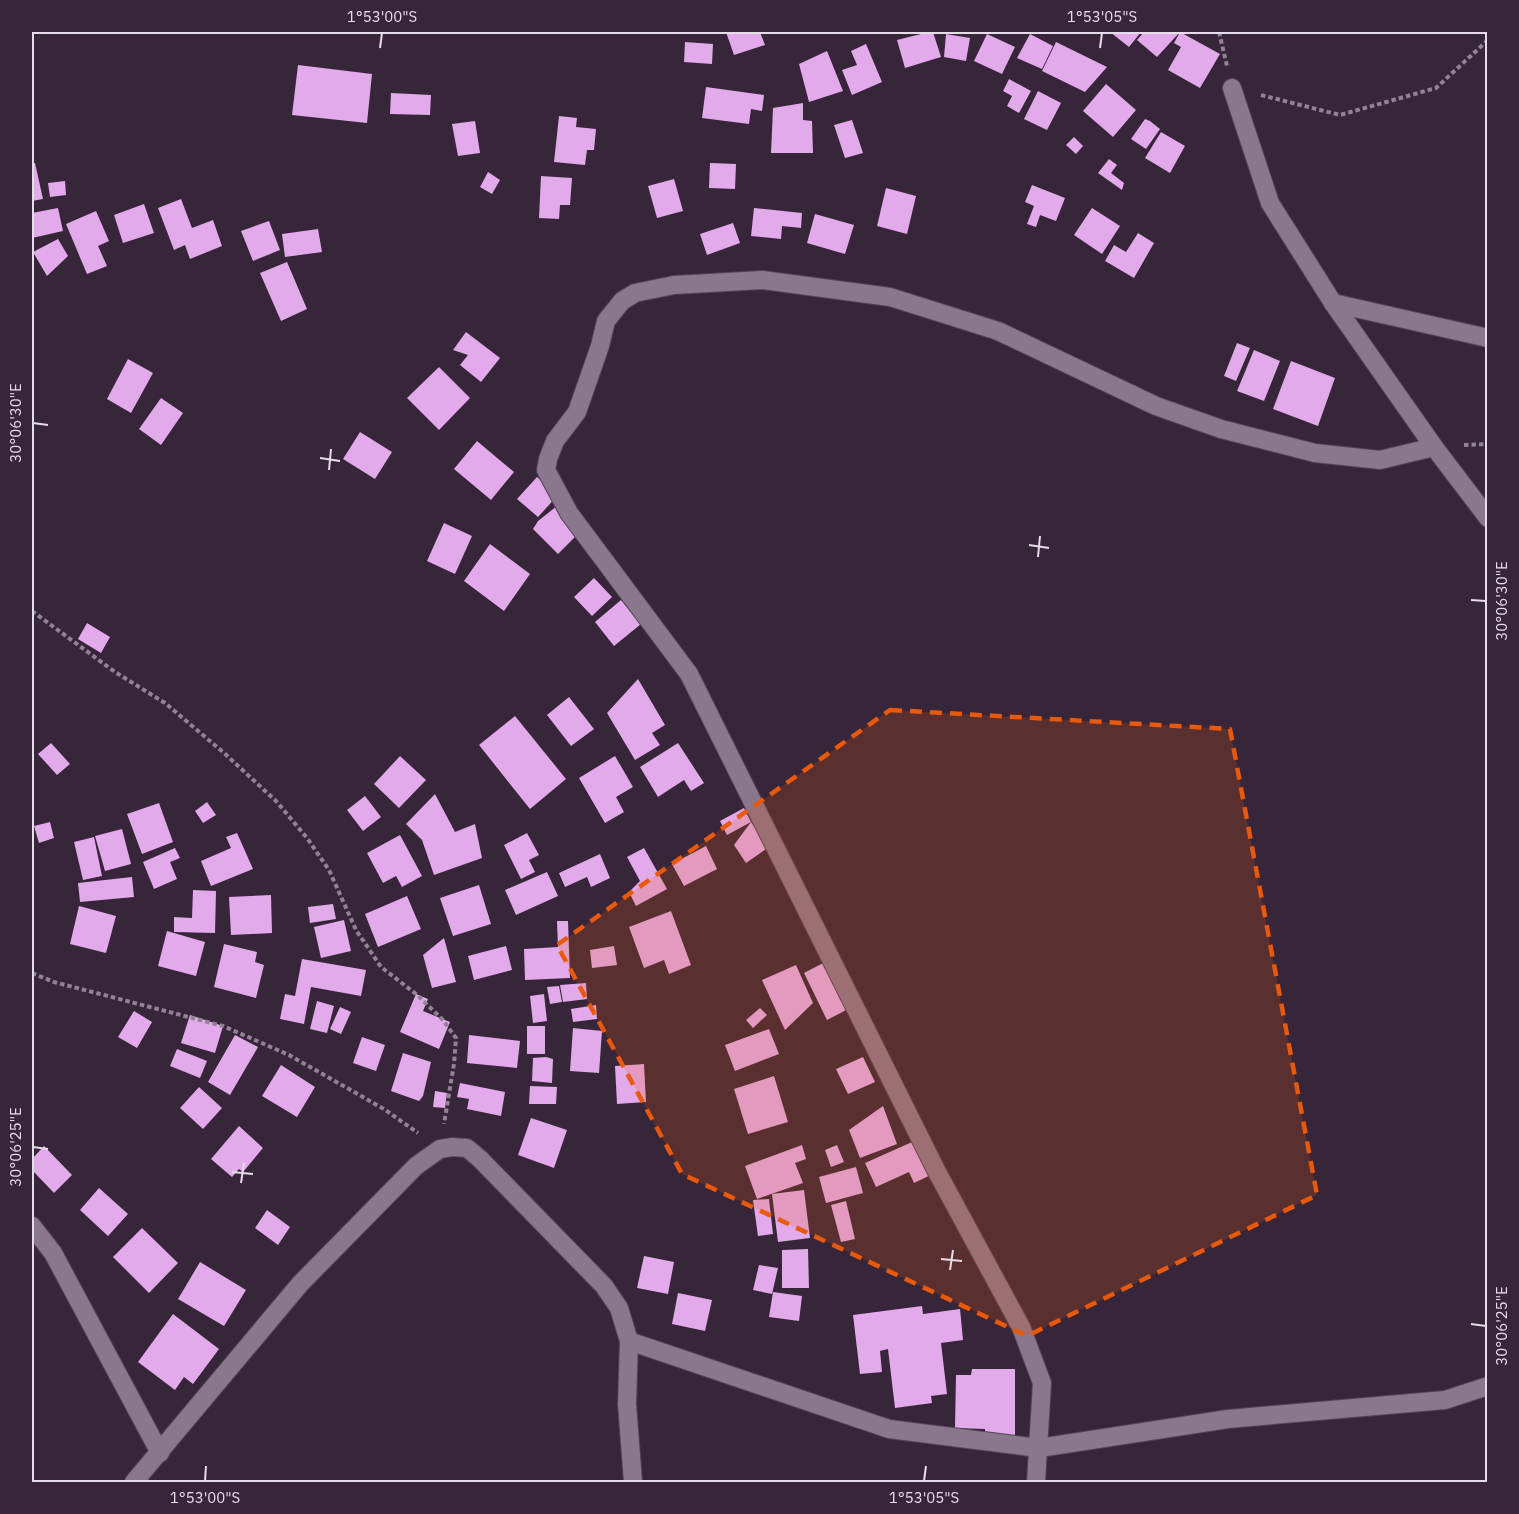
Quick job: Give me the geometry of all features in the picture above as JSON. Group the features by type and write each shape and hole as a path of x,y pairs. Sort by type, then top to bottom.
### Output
{"street":[{"path":"1232,88 1270,203 1333,303 1434,447 1488,518"},
{"path":"1036,1482 1042,1383 1021,1327 937,1172 689,674 569,513 546,470 548,459 555,441 577,412 600,346 606,321 622,301 635,293 674,285 762,280 890,297 998,330 1156,406 1221,429 1315,453 1380,460 1434,447"},
{"path":"1333,303 1488,338"},
{"path":"134,1482 300,1284 416,1166 440,1149 452,1147 467,1148 480,1159 604,1286 619,1308 629,1341 627,1404 633,1482"},
{"path":"32,1226 53,1253 160,1453"},
{"path":"629,1341 889,1429 1039,1448 1228,1419 1445,1400 1488,1386"}],"path":[{"path":"1219,32 1232,88 1340,115 1436,88 1488,40"},
{"path":"32,611 115,672 165,703 276,801 307,838 329,870 356,930 381,966 416,994 442,1019 456,1038 440,1149 384,1109 289,1055 224,1026 54,982 32,973"}],"highlighted area":[{"path":"890,710 1230,729 1317,1195 1027,1336 682,1174 557,945"}],"building":[{"path":"726,32 760,32 765,45 734,55"},
{"path":"933,32 941,57 905,68 897,40"},
{"path":"1110,32 1141,32 1129,47"},
{"path":"1144,32 1180,32 1157,57 1137,40"},
{"path":"1180,32 1220,54 1200,88 1168,70 1181,47 1174,43"},
{"path":"946,34 970,38 966,61 944,57"},
{"path":"987,34 1015,47 1002,74 974,61"},
{"path":"1030,34 1053,46 1042,69 1017,58"},
{"path":"685,42 713,44 712,64 684,62"},
{"path":"1056,42 1107,67 1085,92 1042,71"},
{"path":"866,44 882,82 852,95 842,70 857,65 851,51"},
{"path":"827,51 843,91 809,102 799,64"},
{"path":"298,65 372,74 367,123 292,115"},
{"path":"1009,79 1031,91 1019,113 1007,106 1012,96 1003,91"},
{"path":"1106,84 1136,110 1113,137 1083,111"},
{"path":"706,87 764,95 762,111 751,109 749,124 702,118"},
{"path":"1038,91 1061,103 1047,130 1024,119"},
{"path":"391,93 431,95 430,115 390,114"},
{"path":"803,103 803,120 812,121 813,153 771,153 773,108"},
{"path":"559,116 577,118 576,127 596,129 594,150 587,150 585,165 554,162"},
{"path":"1145,119 1160,129 1146,149 1131,139"},
{"path":"852,120 863,153 845,158 834,125"},
{"path":"475,121 480,153 458,156 452,124"},
{"path":"1161,132 1185,146 1170,173 1145,158"},
{"path":"1074,137 1083,146 1076,154 1066,145"},
{"path":"1109,159 1117,165 1111,173 1124,183 1122,190 1098,173"},
{"path":"32,163 35,163 43,199 32,201"},
{"path":"710,163 736,164 735,189 709,188"},
{"path":"488,172 500,180 492,194 480,187"},
{"path":"541,176 572,178 570,205 560,205 559,219 539,218"},
{"path":"674,179 683,211 657,218 648,186"},
{"path":"65,181 66,195 50,197 48,183"},
{"path":"1032,185 1065,198 1056,221 1040,215 1036,227 1027,224 1034,206 1025,202"},
{"path":"886,188 916,196 907,234 877,226"},
{"path":"181,199 192,228 213,220 222,246 190,259 185,245 174,250 158,208"},
{"path":"144,204 154,233 123,243 114,215"},
{"path":"58,208 63,231 32,238 32,213"},
{"path":"754,208 802,213 801,228 782,226 781,239 751,236"},
{"path":"1092,208 1120,226 1102,254 1074,235"},
{"path":"96,211 109,241 98,246 107,266 87,274 66,224"},
{"path":"815,214 854,225 845,254 807,243"},
{"path":"269,221 280,250 253,261 241,231"},
{"path":"733,223 740,243 707,255 700,234"},
{"path":"318,229 322,252 285,257 282,234"},
{"path":"1138,233 1154,243 1134,278 1105,261 1114,245 1126,252"},
{"path":"58,239 68,256 47,276 33,252"},
{"path":"287,262 307,309 281,321 260,273"},
{"path":"466,332 500,358 481,382 460,365 468,355 453,350"},
{"path":"1237,343 1250,348 1236,381 1224,376"},
{"path":"1254,350 1280,361 1264,401 1237,391"},
{"path":"128,359 153,373 131,413 107,399"},
{"path":"1291,361 1335,378 1318,426 1273,409"},
{"path":"439,367 470,398 439,430 407,398"},
{"path":"161,398 183,413 161,445 139,429"},
{"path":"360,432 392,452 375,479 343,459"},
{"path":"477,441 514,472 491,500 454,469"},
{"path":"537,477 558,495 538,517 517,499"},
{"path":"557,506 581,531 558,554 533,529 538,521"},
{"path":"444,523 472,536 455,574 427,561"},
{"path":"490,544 530,574 504,611 464,581"},
{"path":"594,578 612,597 592,616 574,597"},
{"path":"621,600 641,624 614,646 595,622"},
{"path":"87,623 110,637 101,653 78,639"},
{"path":"638,679 665,725 652,733 660,745 635,760 607,713"},
{"path":"569,697 594,729 571,746 547,715"},
{"path":"515,716 566,779 530,809 479,745"},
{"path":"51,743 70,764 57,775 38,754"},
{"path":"678,743 704,783 691,791 684,780 658,797 640,767"},
{"path":"400,756 426,780 399,808 374,784"},
{"path":"615,756 633,787 616,797 624,812 605,823 579,778"},
{"path":"435,794 455,832 475,824 482,858 434,875 422,840 406,824"},
{"path":"365,796 381,817 363,831 347,810"},
{"path":"207,802 216,815 203,823 195,811"},
{"path":"159,803 173,842 142,854 127,814"},
{"path":"744,808 751,822 727,835 720,821"},
{"path":"50,822 54,838 39,843 34,826"},
{"path":"751,822 769,847 746,863 734,845"},
{"path":"122,829 131,864 105,871 95,836"},
{"path":"237,833 253,869 211,886 201,861 231,848 226,837"},
{"path":"527,833 539,855 529,860 535,872 521,879 504,845"},
{"path":"400,835 422,876 402,887 396,876 383,883 367,853"},
{"path":"94,837 102,876 83,880 74,842"},
{"path":"706,846 717,869 684,886 672,864"},
{"path":"175,848 180,858 170,862 177,879 154,889 143,862"},
{"path":"644,848 667,889 636,906 629,892 640,881 627,857"},
{"path":"600,854 610,878 591,887 587,877 565,887 559,873"},
{"path":"547,872 558,896 516,915 505,890"},
{"path":"132,877 134,897 80,902 78,883"},
{"path":"479,885 491,924 453,936 440,898"},
{"path":"193,890 216,891 215,933 174,932 174,917 192,918"},
{"path":"271,895 272,933 231,935 229,897"},
{"path":"407,896 421,929 378,947 365,914"},
{"path":"333,904 336,919 310,923 308,907"},
{"path":"79,906 116,916 106,953 70,944"},
{"path":"671,911 691,965 669,974 664,960 644,968 629,927"},
{"path":"344,920 351,951 321,958 314,927"},
{"path":"557,921 568,921 570,978 525,980 524,949 558,947"},
{"path":"167,931 205,942 196,976 158,966"},
{"path":"444,938 456,982 432,988 423,955"},
{"path":"224,944 257,952 255,962 264,965 256,998 214,987"},
{"path":"506,946 512,970 474,980 468,956"},
{"path":"614,946 617,965 592,968 590,950"},
{"path":"302,959 366,970 361,996 311,987 304,1024 280,1019 285,994 295,996"},
{"path":"829,960 852,1007 827,1020 804,973"},
{"path":"796,965 813,1003 785,1030 762,980"},
{"path":"586,983 587,999 563,1002 560,985"},
{"path":"559,986 562,1002 550,1004 547,987"},
{"path":"416,994 428,999 423,1011 450,1022 439,1049 400,1032"},
{"path":"544,994 547,1021 533,1023 530,996"},
{"path":"317,1001 334,1006 327,1033 310,1029"},
{"path":"596,1005 597,1019 573,1022 571,1009"},
{"path":"340,1007 351,1012 341,1034 330,1029"},
{"path":"760,1008 767,1015 753,1028 746,1020"},
{"path":"134,1011 152,1022 137,1048 118,1037"},
{"path":"190,1015 223,1026 215,1053 181,1043"},
{"path":"527,1026 545,1026 545,1054 527,1054"},
{"path":"573,1028 602,1031 599,1073 570,1071"},
{"path":"769,1029 779,1054 735,1071 725,1045"},
{"path":"235,1035 258,1047 230,1095 208,1082"},
{"path":"469,1035 520,1041 517,1068 467,1063"},
{"path":"362,1037 385,1045 376,1071 353,1063"},
{"path":"177,1049 207,1061 200,1078 170,1066"},
{"path":"403,1053 431,1062 423,1096 419,1101 391,1091"},
{"path":"863,1057 875,1082 848,1094 836,1069"},
{"path":"533,1058 553,1059 552,1083 532,1081"},
{"path":"644,1064 646,1102 617,1104 615,1066"},
{"path":"281,1065 315,1087 297,1117 262,1096"},
{"path":"774,1076 788,1122 748,1134 734,1089"},
{"path":"460,1083 505,1092 501,1116 467,1109 469,1099 457,1097"},
{"path":"530,1086 557,1087 556,1104 529,1104"},
{"path":"199,1087 222,1108 203,1129 180,1108"},
{"path":"435,1091 447,1093 445,1108 433,1107"},
{"path":"883,1106 897,1144 860,1158 849,1130"},
{"path":"531,1118 567,1130 554,1168 518,1155"},
{"path":"239,1126 263,1148 243,1172 239,1169 232,1177 211,1159"},
{"path":"921,1138 937,1172 914,1183 909,1172 876,1187 865,1163"},
{"path":"802,1145 806,1159 795,1163 803,1183 757,1199 745,1166"},
{"path":"837,1145 844,1162 831,1167 825,1150"},
{"path":"44,1146 72,1175 54,1193 32,1170 32,1159"},
{"path":"856,1167 863,1193 826,1203 819,1177"},
{"path":"99,1188 128,1214 108,1236 80,1210"},
{"path":"804,1190 810,1238 778,1242 772,1194"},
{"path":"769,1199 773,1234 758,1236 753,1200"},
{"path":"846,1201 855,1239 841,1242 831,1205"},
{"path":"267,1210 290,1227 278,1245 255,1228"},
{"path":"142,1228 178,1263 149,1293 113,1257"},
{"path":"808,1249 809,1288 782,1288 782,1250"},
{"path":"644,1256 674,1262 668,1294 637,1288"},
{"path":"200,1262 246,1290 224,1326 178,1299"},
{"path":"759,1265 778,1268 772,1294 753,1290"},
{"path":"773,1292 802,1296 799,1321 769,1317"},
{"path":"678,1293 712,1300 705,1331 672,1324"},
{"path":"922,1306 923,1314 960,1309 963,1340 941,1343 947,1394 931,1396 932,1403 895,1408 888,1349 880,1351 882,1372 860,1374 853,1315"},
{"path":"173,1314 219,1349 193,1384 184,1377 175,1390 138,1362"},
{"path":"972,1369 1015,1369 1015,1435 985,1435 985,1429 955,1428 956,1375 971,1375"}]}
